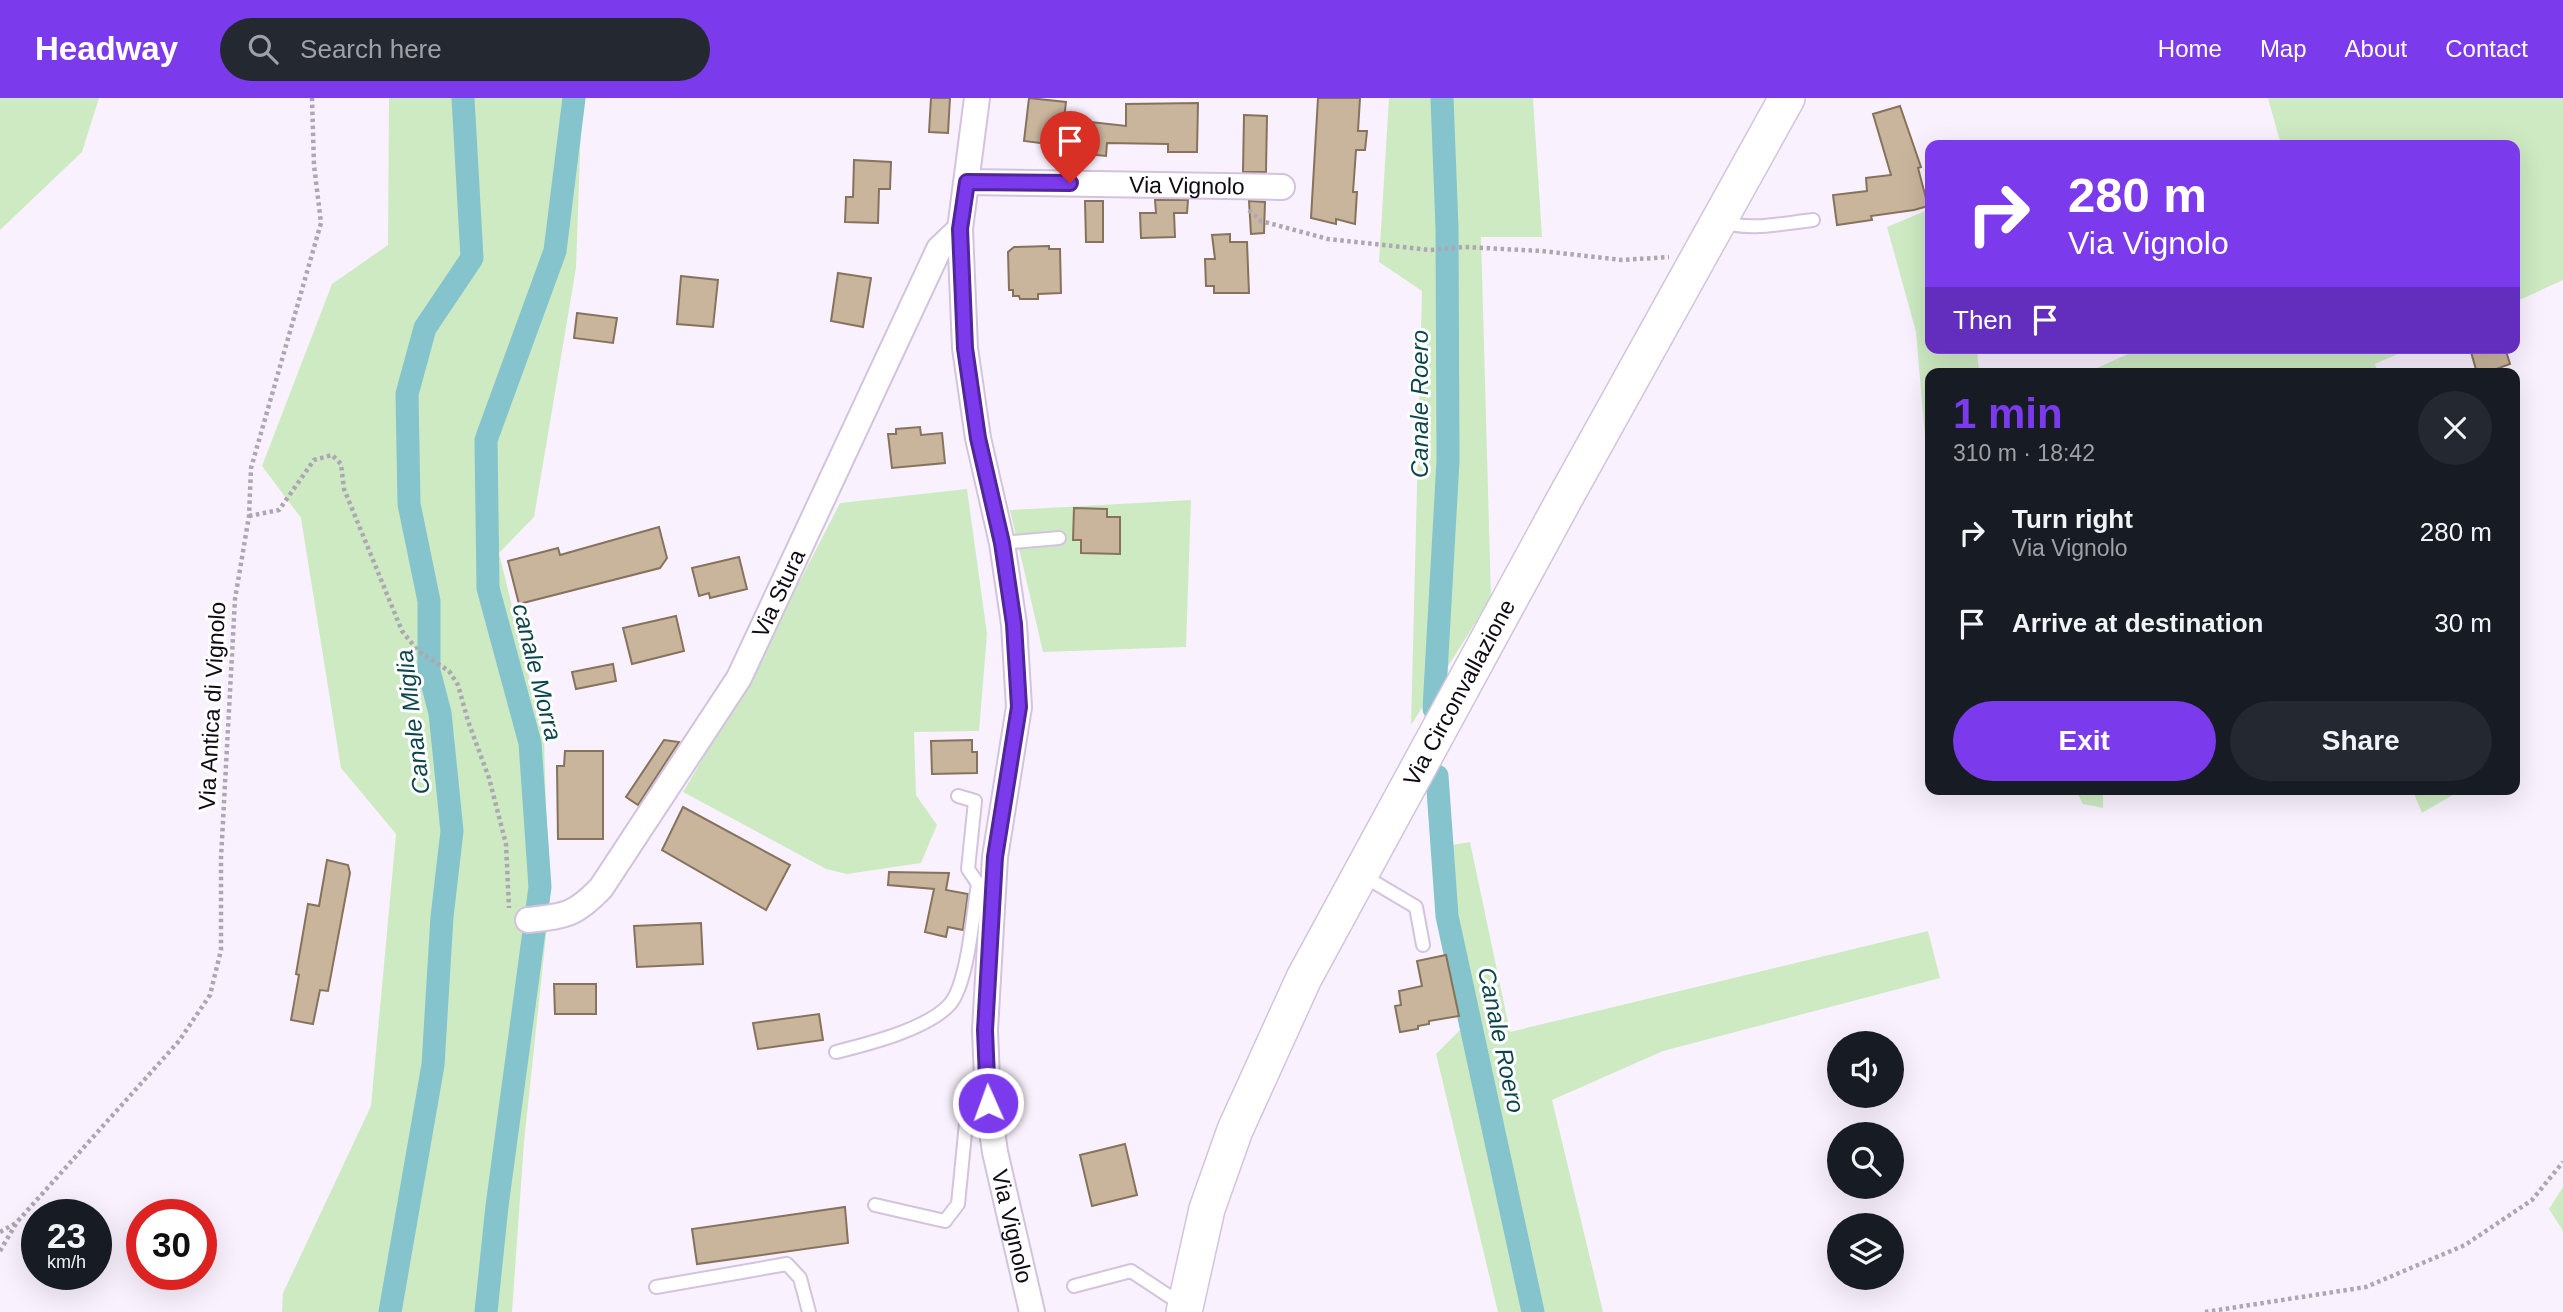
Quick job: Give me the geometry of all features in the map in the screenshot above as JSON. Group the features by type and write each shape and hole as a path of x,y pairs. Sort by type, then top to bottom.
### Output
{"main road":[{"name":"Via Circonvallazione","path":"1184,1309 1207,1209 1235,1130 1304,978 1565,498 1787,98"}],"street":[{"name":"Via Vignolo","path":"977,98 960,229 965,348 978,438 1002,543 1014,624 1019,707 995,857 986,884 985,1030 988,1103 995,1152 1032,1312"},
{"name":"Via Vignolo","path":"967,182 1282,187"},
{"name":"Via Stura","path":"537,919 563,916 582,908 601,888 739,678 939,249 960,229"}],"lane":[{"path":"1720,221 1752,226 1813,220"},
{"path":"1002,543 1059,538"},
{"path":"836,1052 881,1040 935,1016 951,1003 963,975 986,884 968,869 975,801 958,796"},
{"path":"1361,875 1416,907 1423,945"},
{"path":"875,1205 945,1221 958,1204 967,1113 988,1103"},
{"path":"656,1287 787,1264 800,1278 809,1312"},
{"path":"1074,1286 1131,1271 1184,1309"}],"path":[{"name":"Via Antica di Vignolo","path":"0,1251 17,1222 179,1041 210,995 221,950 221,858 235,599 249,516 251,468 321,223 314,165 312,98"},
{"path":"1224,186 1261,222 1328,239 1430,250 1464,247 1542,251 1622,260 1702,255"},
{"path":"249,516 279,510 314,460 332,455 341,464 344,489 402,631 418,651 449,671 458,685 489,778 506,844 509,910 537,919"},
{"path":"2205,1312 2366,1287 2378,1282 2465,1245 2532,1200 2563,1162"},
{"path":"0,1232 17,1222"}],"green space":[{"path":"0,98 99,98 82,152 0,230"},
{"path":"389,98 582,98 576,268 534,517 499,553 544,738 549,908 524,1142 512,1312 282,1312 283,1293 371,1106 396,834 341,768 301,518 262,466 332,284 388,245"},
{"path":"1389,98 1533,98 1542,237 1481,237 1491,598 1411,725 1422,291 1379,262"},
{"path":"2268,98 2563,98 2563,280 2520,300 2520,140 2280,140"},
{"path":"1925,211 1925,354 1977,354 1979,368 1925,368 1925,437 1916,332 1887,227"},
{"path":"2128,354 2398,354 2375,364 2376,368 2097,368"},
{"path":"967,489 987,634 979,731 914,732 916,795 937,825 921,863 847,874 826,869 683,792 749,680 840,503"},
{"path":"1191,500 1186,647 1043,652 1010,510"},
{"path":"2078,795 2103,795 2103,808 2083,804"},
{"path":"2414,795 2453,795 2422,813"},
{"path":"1470,842 1510,1032 1928,931 1940,978 1663,1051 1552,1100 1603,1312 1498,1312 1436,1054 1465,1025 1448,941 1439,921 1434,848"},
{"path":"2563,1187 2563,1231 2549,1209"}],"building":[{"path":"931,98 950,98 948,133 929,132"},
{"path":"1029,98 1066,102 1064,119 1126,126 1126,104 1198,103 1197,152 1168,152 1168,144 1107,143 1106,156 1087,154 1087,149 1024,141"},
{"path":"1318,98 1360,98 1358,131 1367,131 1365,150 1356,150 1353,192 1357,192 1355,224 1336,219 1336,224 1311,218"},
{"path":"1900,106 1921,167 1918,168 1925,195 1925,207 1871,216 1872,220 1837,225 1833,195 1867,191 1866,178 1891,175 1873,114"},
{"path":"1244,115 1267,116 1266,172 1243,172"},
{"path":"854,160 891,162 890,189 879,189 878,223 845,222 846,197 853,197"},
{"path":"1155,200 1188,200 1187,213 1174,213 1175,237 1141,238 1140,213 1156,213"},
{"path":"1085,201 1103,201 1103,242 1086,242"},
{"path":"1249,201 1265,202 1264,233 1251,234"},
{"path":"1230,234 1230,242 1247,242 1249,293 1214,293 1214,286 1206,286 1205,259 1215,259 1212,235"},
{"path":"1049,246 1049,249 1060,249 1061,293 1038,294 1038,299 1020,299 1019,296 1013,296 1013,290 1009,290 1008,252 1014,247"},
{"path":"838,273 871,278 863,327 831,321"},
{"path":"681,276 718,280 713,327 677,324"},
{"path":"577,313 617,318 613,343 574,338"},
{"path":"2472,354 2507,354 2510,364 2499,368 2476,368"},
{"path":"920,427 921,435 942,433 945,463 892,468 888,434 896,434 896,429"},
{"path":"1074,508 1107,509 1107,517 1120,517 1120,554 1081,553 1081,540 1073,540"},
{"path":"659,527 667,558 660,568 519,604 508,561 558,548 560,555"},
{"path":"739,557 747,589 710,598 709,593 699,596 692,568"},
{"path":"676,616 684,651 632,664 623,628"},
{"path":"613,664 616,681 576,689 572,672"},
{"path":"664,740 679,742 638,805 626,797"},
{"path":"972,740 972,752 977,752 977,773 932,774 931,741"},
{"path":"565,751 603,751 603,839 558,839 557,766 564,766"},
{"path":"683,807 790,865 766,910 662,850"},
{"path":"327,860 348,865 350,873 328,991 320,990 313,1024 291,1020 308,904 319,906"},
{"path":"889,872 949,873 946,890 968,894 963,930 948,927 946,937 925,932 934,889 888,885"},
{"path":"701,923 703,964 637,967 634,926"},
{"path":"1446,955 1459,1016 1429,1021 1429,1024 1418,1026 1418,1029 1400,1032 1395,1006 1401,1005 1399,991 1422,986 1417,961"},
{"path":"554,984 596,984 596,1014 555,1014"},
{"path":"819,1014 823,1040 758,1049 753,1023"},
{"path":"1125,1144 1137,1195 1092,1206 1080,1155"},
{"path":"845,1207 848,1243 697,1264 692,1229"}],"waterway":[{"name":"Canale Miglia","path":"390,1312 433,1065 442,917 452,831 440,713 429,671 429,601 409,504 407,394 425,328 472,258 463,98"},
{"name":"canale Morra","path":"486,1312 497,1206 540,887 530,743 488,588 486,440 555,251 574,98"},
{"name":"Canale Roero","path":"1434,709 1448,461 1447,228 1442,98"},
{"name":"Canale Roero","path":"1437,776 1447,916 1533,1312"}],"route":[{"path":"988,1103 985,1030 995,857 1019,707 1014,624 1002,543 978,438 965,348 960,229 967,182 1070,183"}]}
